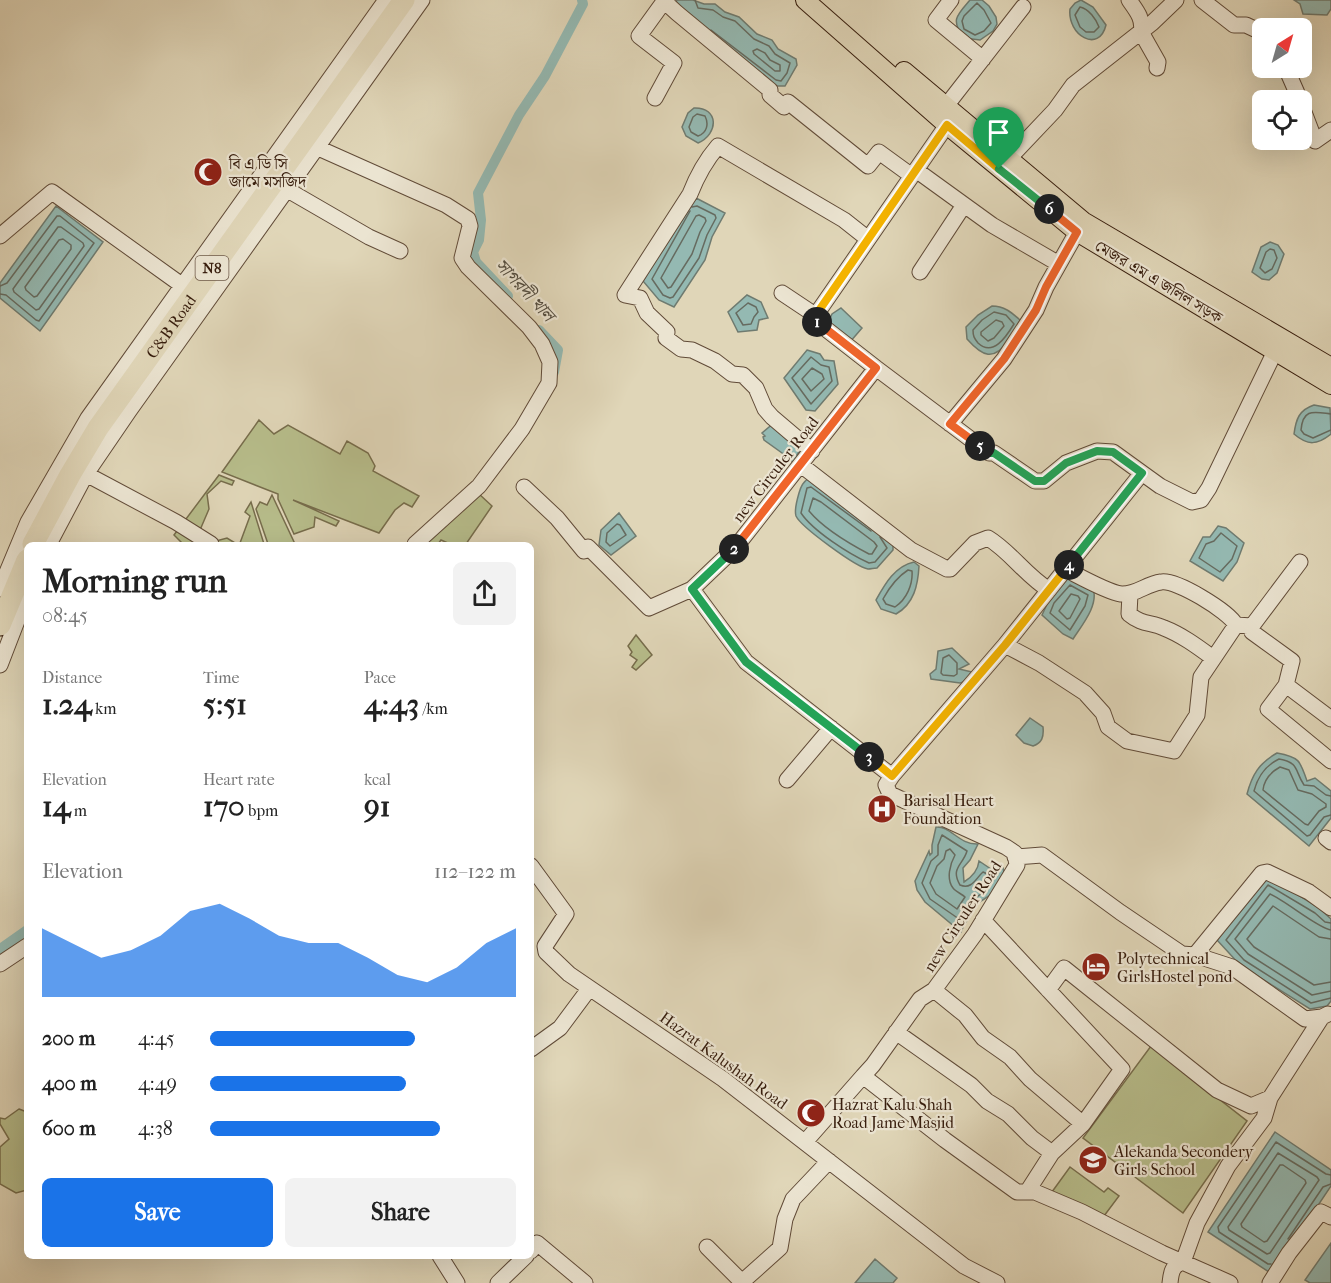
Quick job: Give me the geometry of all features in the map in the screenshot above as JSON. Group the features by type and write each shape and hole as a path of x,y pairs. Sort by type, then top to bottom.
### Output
{"highway":[{"name":"C&B Road","path":"34,542 98,428 404,0"},
{"path":"14,625 24,575"}],"main road":[{"name":"মেজর এম এ জলিল সড়ক","path":"805,0 947,125 1083,221 1278,345 1331,385"},
{"name":"মেজর এম এ জলিল সড়ক","path":"820,0 946,106 1077,232 1278,345 1331,367"}],"street":[{"path":"0,589 28,522 88,418 386,0"},
{"path":"50,542 86,474 422,0"},
{"path":"655,98 674,63 639,36 666,0"},
{"path":"666,0 666,3 676,13 770,90 770,95 784,107 788,102 868,166 879,152 992,225 1059,264"},
{"path":"951,0 936,20 983,59"},
{"path":"1129,0 1140,19 1141,32 1158,62 1157,69"},
{"path":"1004,164 1055,110 1072,86 1141,32 1176,0"},
{"path":"1202,0 1234,25 1246,25 1252,28"},
{"path":"946,106 1023,8"},
{"path":"947,125 820,309 817,322 989,453 994,453 1035,481 1044,481 1066,463 1097,451 1113,452 1160,486 1192,502 1201,500 1209,488 1278,345"},
{"path":"1312,133 1315,141 1331,130"},
{"path":"812,451 772,417 765,409 756,388 743,375 732,374 715,361 692,350 678,347 666,338 667,332 647,313 640,298 625,295 718,146 844,220 868,239"},
{"path":"316,147 446,205 468,219 470,226 462,258 468,267 529,327 542,344 550,362 549,383 522,429 479,486 417,542"},
{"path":"286,189 369,237 400,251"},
{"path":"0,236 52,192 183,285"},
{"path":"920,272 964,206"},
{"path":"950,424 1004,359 1036,310 1046,287 1077,232"},
{"path":"782,293 818,317"},
{"name":"new Circuler Road","path":"524,487 557,518 584,551 588,547 649,608 692,589 735,548 876,368"},
{"path":"801,465 911,550 950,569 975,543 988,538 1028,575 1049,590"},
{"path":"692,589 746,662 892,776 1005,645 1142,473"},
{"path":"86,474 176,522 208,542"},
{"path":"1299,562 1252,626 1252,632 1292,661 1286,685 1268,709 1331,761"},
{"path":"1065,569 1118,593 1130,594 1163,581 1173,583 1216,605 1232,617 1236,625"},
{"path":"1130,594 1129,615 1138,621 1162,626 1213,658"},
{"path":"0,665 24,602"},
{"path":"1005,645 1039,663 1084,693 1103,713 1108,727 1127,741 1174,752 1197,715 1201,677 1236,625"},
{"path":"1236,625 1252,626"},
{"path":"1286,685 1331,719"},
{"path":"787,780 831,728"},
{"name":"new Circuler Road","path":"805,1142 862,1076 920,999 934,990 983,920 1017,865 1015,853 1006,847 891,794 886,785 892,776"},
{"path":"1016,857 1042,855 1182,954 1195,955 1232,967 1305,1019 1326,1015"},
{"name":"Hazrat Kalushah Road","path":"534,870 566,914 545,946 546,952 569,974 723,1079 964,1266 991,1282"},
{"path":"1195,955 1262,873 1267,872 1309,892 1331,908"},
{"path":"983,920 1122,1069 1083,1124 1052,1153 1027,1192"},
{"path":"0,964 24,948"},
{"path":"1048,990 1064,968 1217,1090 1251,1106 1270,1098"},
{"path":"534,1048 560,1028 589,988"},
{"path":"934,990 965,1015 983,1038 1010,1057 1030,1079 1083,1124"},
{"path":"1183,1262 1197,1223 1228,1166 1264,1118 1270,1098 1326,1015"},
{"path":"896,1032 971,1085 987,1101 1008,1114 1052,1153"},
{"path":"862,1076 1017,1192 1035,1192 1082,1212 1230,1283"},
{"path":"707,1248 742,1282 780,1248 785,1219 793,1199 829,1161"},
{"path":"1270,1283 1289,1253 1321,1212 1331,1217"},
{"path":"534,1247 537,1243 585,1283"},
{"path":"442,1259 457,1283"},
{"path":"498,1283 523,1259"},
{"path":"1170,1283 1172,1269 1183,1262"}],"green space":[{"path":"259,420 274,434 288,425 340,454 347,441 368,453 375,466 373,471 419,496 412,507 404,503 395,510 379,533 293,500 339,521 336,526 315,517 314,527 294,534 278,499 278,494 222,472"},
{"path":"219,475 234,481 232,485 221,481 207,494 209,509 195,542 181,542 174,535"},
{"path":"478,493 492,506 467,542 441,540 425,542"},
{"path":"272,495 294,542 267,542 256,509 260,502 267,505"},
{"path":"251,502 263,542 240,542 250,516 245,512"},
{"path":"227,538 233,542 212,542"},
{"path":"636,635 652,655 636,670 632,667 637,660 630,655 632,652 628,646"},
{"path":"1151,1046 1247,1121 1183,1213 1083,1138"},
{"path":"19,1109 24,1111 24,1191 16,1193 0,1184 0,1147 9,1139 0,1124 0,1118 5,1119"},
{"path":"1070,1167 1104,1192 1108,1188 1119,1196 1101,1220 1049,1196"}],"water":[{"path":"677,0 715,4 725,12 739,17 757,34 772,40 778,49 796,59 797,65 785,86 774,86 675,5"},
{"path":"970,0 982,0 996,17 997,24 993,31 980,40 964,38 957,27 957,18"},
{"path":"1081,0 1093,7 1106,25 1102,34 1091,40 1078,33 1070,18 1070,9"},
{"path":"1294,0 1331,0 1331,9 1327,15 1303,14 1300,4"},
{"path":"694,108 708,112 713,122 710,134 698,143 686,136 682,127 688,113"},
{"path":"696,198 725,213 712,237 705,260 674,307 659,300 643,281 678,222"},
{"path":"56,206 103,242 40,331 0,298 0,283"},
{"path":"1270,242 1278,245 1284,254 1277,273 1269,280 1262,279 1252,272 1261,247"},
{"path":"747,295 761,302 768,318 759,320 757,330 738,332 728,312"},
{"path":"992,306 1007,310 1020,320 1019,326 1009,341 998,352 988,354 978,350 967,339 966,327"},
{"path":"841,308 862,328 850,342 827,325 832,314"},
{"path":"807,350 820,354 824,360 834,361 838,384 815,411 806,410 784,378"},
{"path":"1314,405 1330,408 1331,434 1313,443 1304,441 1294,434 1299,416"},
{"path":"775,422 800,450 797,455 800,460 793,463 764,440 765,436 762,433"},
{"path":"809,478 893,543 893,550 877,568 862,567 841,554 818,537 796,516 796,505 801,486"},
{"path":"619,513 636,536 611,555 599,545 601,530"},
{"path":"1218,526 1226,528 1244,543 1237,562 1223,581 1190,561 1203,537 1210,537"},
{"path":"914,562 919,566 918,580 907,605 896,614 881,609 876,600 887,582 901,567"},
{"path":"1068,578 1093,588 1094,594 1089,615 1073,639 1063,634 1042,615 1049,600"},
{"path":"952,648 969,664 959,669 972,672 967,681 960,683 931,679 930,674 936,669 938,651"},
{"path":"1030,718 1043,727 1042,739 1033,746 1024,743 1016,735"},
{"path":"1277,753 1294,758 1300,764 1307,781 1315,778 1331,791 1331,818 1309,846 1247,794 1257,770"},
{"path":"936,827 946,829 966,842 978,844 963,868 964,882 974,873 979,861 991,869 1003,868 1004,872 992,894 978,903 961,932 925,902 917,890 915,881 929,851 930,855 932,853"},
{"path":"1264,879 1273,879 1319,908 1331,919 1331,1001 1327,1006 1310,1009 1240,965 1217,940"},
{"path":"1275,1132 1331,1170 1331,1186 1272,1274 1208,1232"},
{"path":"1331,1243 1331,1283 1310,1283 1305,1280"},
{"path":"875,1259 897,1278 893,1283 855,1283"}],"waterway":[{"name":"সাগরদী খাল","path":"508,296 476,262 473,252 479,240 481,220 478,193 519,115 545,76 583,4 582,0"},
{"name":"সাগরদী খাল","path":"539,330 558,350 554,372"},
{"name":"সাগরদী খাল","path":"0,949 24,932"}],"place":[{"name":"বি এ ডি সি জামে মসজিদ","path":"208,172"},
{"name":"Barisal Heart Foundation","path":"882,809"},
{"name":"Polytechnical GirlsHostel pond","path":"1096,967"},
{"name":"Hazrat Kalu Shah Road Jame Masjid","path":"811,1113"},
{"name":"Alekanda Secondery Girls School","path":"1093,1160"}],"route":[{"path":"947,125 999,169 1077,232 1046,287 1036,310 1004,359 950,424 989,453 994,453 1035,481 1044,481 1066,463 1097,451 1113,452 1142,473 1005,645 892,776 746,662 692,589 735,548 876,368 817,322 820,309 947,125"}]}
